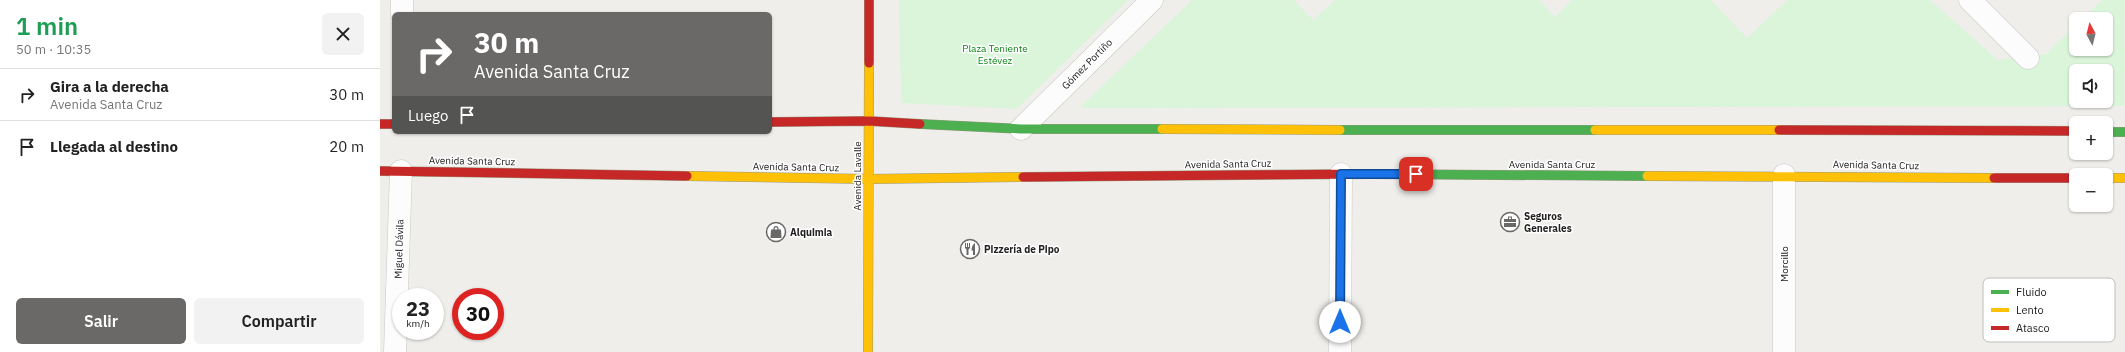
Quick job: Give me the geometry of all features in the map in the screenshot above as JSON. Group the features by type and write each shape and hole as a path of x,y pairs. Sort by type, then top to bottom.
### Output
{"main road":[{"name":"Avenida Lavalle","path":"868,352 869,0"},
{"path":"772,122 869,121 1021,129 2069,131"},
{"path":"380,124 392,124"},
{"path":"2113,132 2125,132"},
{"name":"Avenida Santa Cruz","path":"380,171 869,179 1341,174 1784,175 2069,178"},
{"path":"2113,178 2125,178"}],"street":[{"path":"402,0 402,12"},
{"name":"Gómez Portiño","path":"1021,129 1152,0"},
{"path":"1970,0 2028,58"},
{"name":"Miguel Dávila","path":"395,352 401,171"},
{"path":"1340,352 1341,174"},
{"name":"Morcillo","path":"1784,175 1784,352"}],"green space":[{"name":"Plaza Teniente Estévez","path":"899,0 1128,0 1017,109 901,103"},
{"path":"1192,0 1294,0 1313,20 1335,0 1539,0 1555,17 1572,0 1711,0 1747,38 1787,0 1930,0 1998,60 2046,54 2069,32 2069,56 2113,56 2113,12 2089,12 2102,0 2125,0 2125,106 2113,106 2113,64 2069,64 2069,106 1079,108"}],"traffic: fast":[{"path":"920,124 1021,129 1162,129"},
{"path":"1340,130 1595,130"},
{"path":"2113,132 2125,132"},
{"path":"1370,174 1647,176"}],"traffic: slow":[{"path":"868,352 869,63"},
{"path":"1162,129 1340,130"},
{"path":"1595,130 1779,130"},
{"path":"687,176 869,179 1023,177"},
{"path":"1647,176 1994,178"},
{"path":"2113,178 2125,178"}],"traffic: jam":[{"path":"869,0 869,63"},
{"path":"772,122 869,121 920,124"},
{"path":"380,124 392,124"},
{"path":"1779,130 2069,131"},
{"path":"380,171 687,176"},
{"path":"1023,177 1370,174"},
{"path":"1994,178 2069,178"}],"place":[{"name":"Seguros Generales","path":"1510,222"},
{"name":"Alquimia","path":"776,232"},
{"name":"Pizzería de Pipo","path":"970,249"}],"route":[{"path":"1340,322 1341,174 1416,174"}]}
